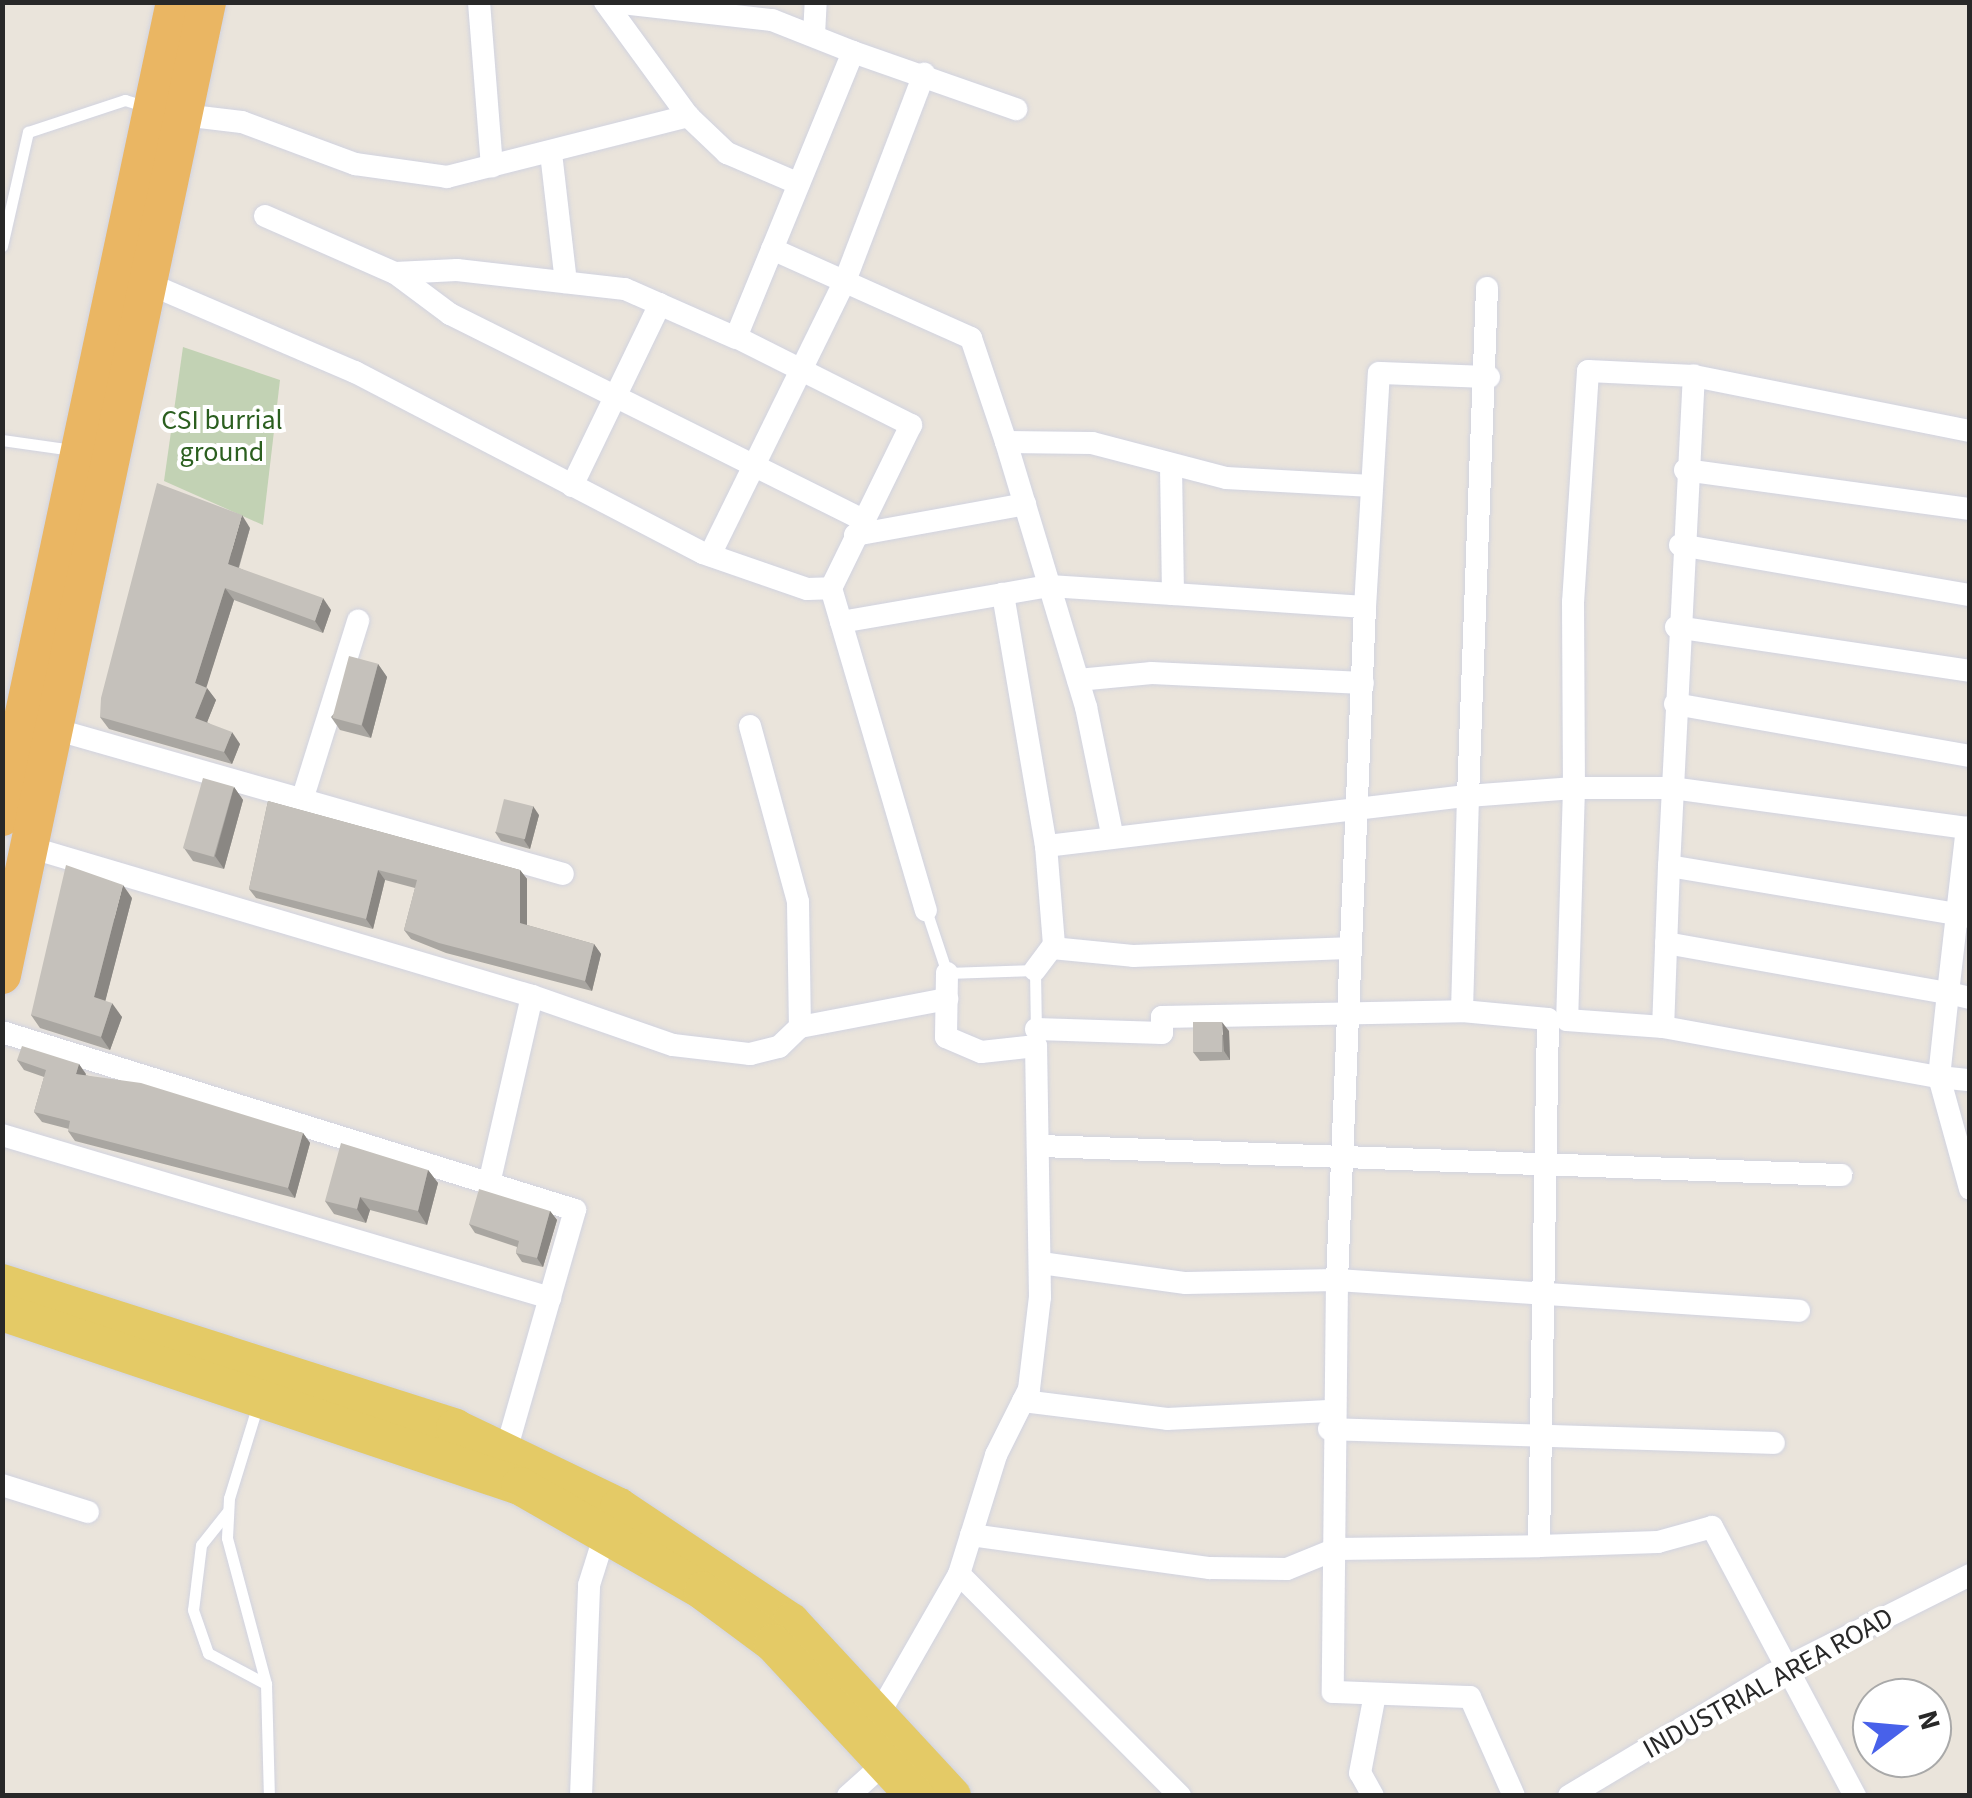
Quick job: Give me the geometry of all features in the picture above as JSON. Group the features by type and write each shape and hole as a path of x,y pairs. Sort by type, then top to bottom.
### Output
{"highway":[{"path":"2,975 54,729 95,454 148,282 167,112 174,2"},
{"path":"2,817 95,454 167,112 208,2"}],"main road":[{"path":"2,1283 265,1380 612,1519"},
{"path":"2,1312 265,1380 506,1450 711,1579 782,1632 877,1738 915,1796"},
{"path":"877,1738 952,1796"}],"street":[{"path":"478,2 492,166"},
{"path":"605,2 688,116 727,153 799,184"},
{"path":"614,2 685,6 814,35 1016,109"},
{"path":"814,35 816,2"},
{"path":"736,338 853,52"},
{"path":"710,556 845,281 924,74"},
{"path":"167,112 242,122 355,164 447,176 688,116"},
{"path":"551,153 566,282"},
{"path":"266,216 395,273 450,314 619,392 757,464 858,527 1025,504"},
{"path":"772,249 971,338 1078,680 1112,834"},
{"path":"395,273 566,282 660,304 911,425 858,527 832,588 926,910"},
{"path":"148,282 355,372 710,556 807,589 832,588"},
{"path":"1462,1011 1488,377 1487,288"},
{"path":"572,486 660,304"},
{"path":"1539,1546 1536,1439 1545,1160 1574,788 1573,602 1588,371 1694,376 1970,431"},
{"path":"1488,377 1379,373 1365,607 1362,810 1348,948 1329,1420 1336,1549 1333,1692 1470,1697 1514,1796"},
{"path":"1662,1028 1680,545 1694,376"},
{"path":"1006,442 1092,443 1171,465 1372,486"},
{"path":"1171,465 1173,594"},
{"path":"1685,470 1970,509"},
{"path":"1680,545 1970,595"},
{"path":"840,622 1050,586 1365,607"},
{"path":"1004,594 1046,846 1052,948 1035,970"},
{"path":"302,800 358,621"},
{"path":"1676,627 1970,671"},
{"path":"1078,680 1152,672 1363,683"},
{"path":"1674,704 1970,756"},
{"path":"750,726 798,902 800,1026"},
{"path":"54,729 564,874"},
{"path":"1046,846 1112,834 1574,788 1673,788 1968,829 1959,995 1939,1077 1970,1188"},
{"path":"29,847 532,996 673,1045 750,1054 779,1048 800,1026 947,999"},
{"path":"1670,866 1963,916"},
{"path":"1666,943 1959,995"},
{"path":"1052,948 1133,956 1348,948"},
{"path":"948,974 946,1036 981,1052 1036,1038 1162,1033 1162,1018 1462,1011 1662,1028 1970,1080"},
{"path":"489,1184 532,996"},
{"path":"2,1032 575,1210 506,1450"},
{"path":"848,1796 959,1574 1023,1401 1041,1263 1036,1038"},
{"path":"2,1135 550,1298"},
{"path":"1041,1146 1341,1152 1840,1175"},
{"path":"1041,1263 1186,1283 1337,1280 1799,1311"},
{"path":"1023,1401 1167,1419 1329,1420 1536,1439 1774,1443"},
{"path":"2,1485 88,1512"},
{"path":"581,1796 589,1585 612,1519"},
{"path":"971,1535 1210,1568 1287,1568 1336,1549 1658,1542 1712,1527 1781,1670 1855,1796"},
{"path":"959,1574 1180,1796"},
{"name":"INDUSTRIAL AREA ROAD","path":"1568,1796 1781,1670 1970,1574"},
{"path":"1372,1796 1360,1773 1375,1694"}],"lane":[{"path":"2,246 28,132 124,100 167,112"},
{"path":"2,440 95,454"},
{"path":"926,910 948,974 1035,970 1036,1038"},
{"path":"265,1380 228,1511 201,1545 193,1610 208,1653 266,1684"},
{"path":"228,1511 266,1684 270,1796"}],"green space":[{"name":"CSI burrial ground","path":"183,347 280,380 263,525 164,481"}],"building":[{"path":"157,483 242,515 228,564 323,598 315,621 225,588 195,683 207,688 195,718 232,732 224,752 100,717 101,698"},
{"path":"349,656 378,664 361,726 332,718"},
{"path":"203,778 234,787 214,857 183,848"},
{"path":"504,799 533,806 525,839 496,832"},
{"path":"268,801 520,870 520,923 594,944 585,981 439,943 404,930 417,880 378,870 366,919 249,889"},
{"path":"66,865 123,885 94,997 112,1003 101,1037 31,1015"},
{"path":"1193,1022 1222,1022 1222,1052 1193,1052"},
{"path":"22,1046 79,1064 76,1074 141,1083 303,1133 288,1188 68,1131 70,1121 34,1112 46,1070 17,1060"},
{"path":"341,1143 428,1170 418,1211 360,1197 357,1209 325,1201"},
{"path":"479,1189 550,1211 537,1258 516,1253 519,1241 469,1224"}]}
